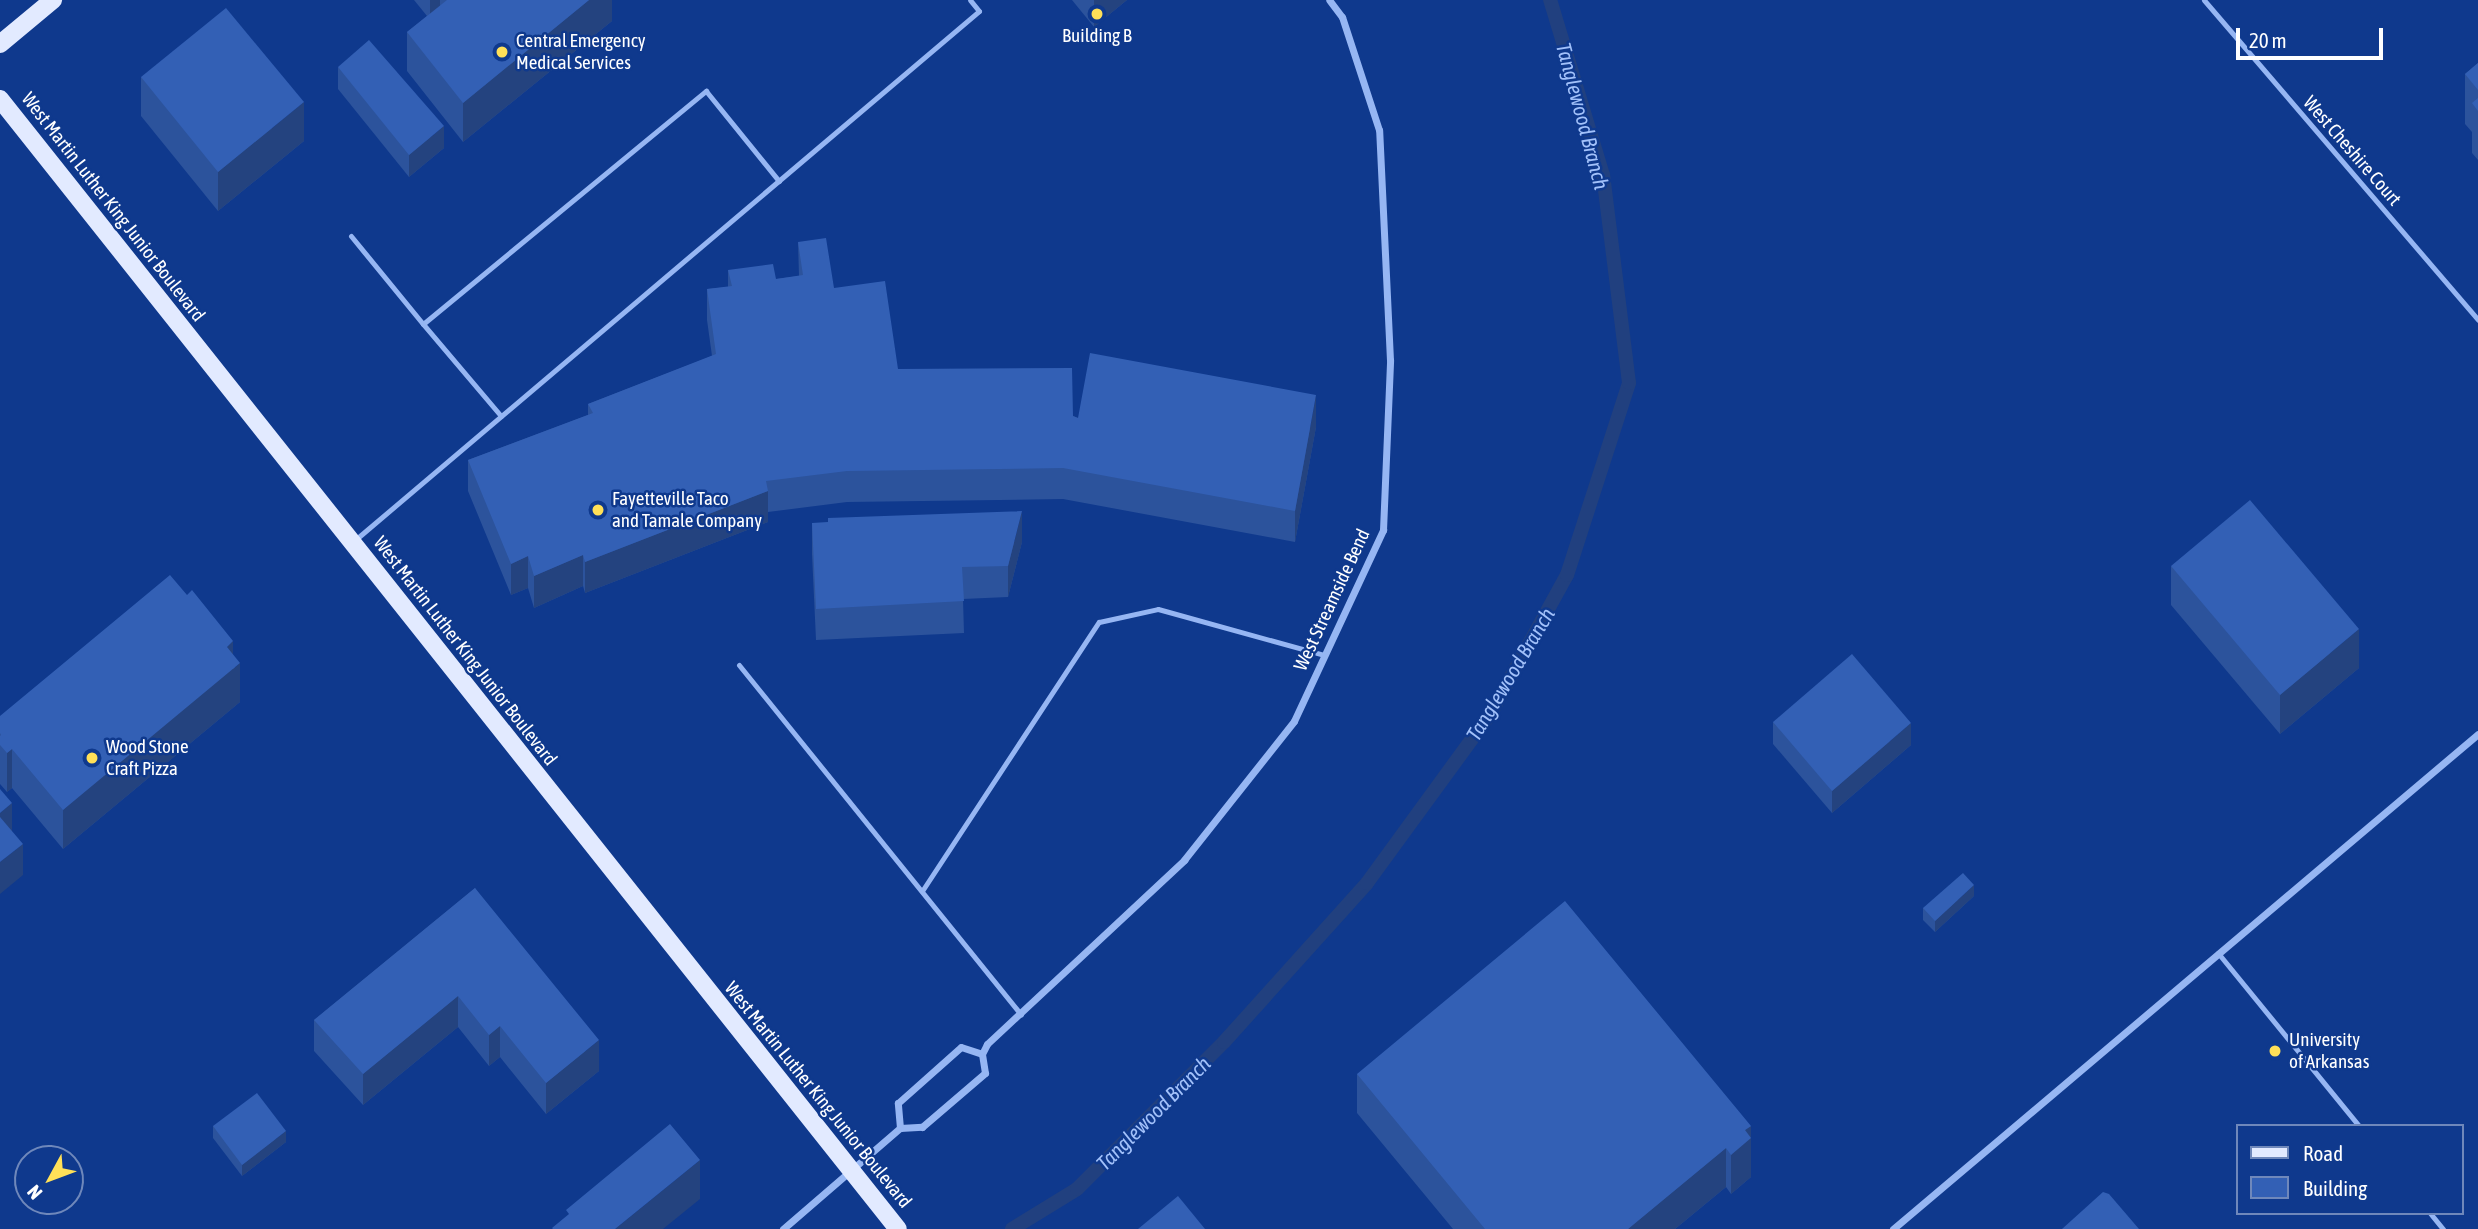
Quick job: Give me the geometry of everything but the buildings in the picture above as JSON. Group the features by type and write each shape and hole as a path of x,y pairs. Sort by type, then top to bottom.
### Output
{"main road":[{"path":"0,44 53,0"},
{"name":"West Martin Luther King Junior Boulevard","path":"0,99 898,1229"}],"street":[{"name":"West Streamside Bend","path":"783,1229 900,1128 922,1127 985,1073 982,1054 1184,860 1294,721 1383,530 1390,360 1379,130 1342,17 1329,0"},
{"path":"1893,1229 2478,734"},
{"path":"900,1128 898,1102 961,1047 982,1054"}],"lane":[{"path":"352,542 979,11 970,0"},
{"name":"West Cheshire Court","path":"2204,0 2478,320"},
{"path":"423,324 706,91 779,181"},
{"path":"351,236 501,416"},
{"path":"922,891 1099,622 1158,609 1324,655"},
{"path":"739,665 1021,1015"},
{"path":"2218,953 2357,1124"},
{"path":"2432,1215 2443,1229"}],"waterway":[{"name":"Tanglewood Branch","path":"1012,1229 1077,1189 1224,1042 1367,883 1491,713 1567,575 1629,383 1603,175 1550,0"}],"place":[{"name":"Building B","path":"1097,14"},
{"name":"Central Emergency Medical Services","path":"502,52"},
{"name":"Fayetteville Taco and Tamale Company","path":"598,510"},
{"name":"Wood Stone Craft Pizza","path":"92,758"},
{"name":"University of Arkansas","path":"2275,1051"}]}
